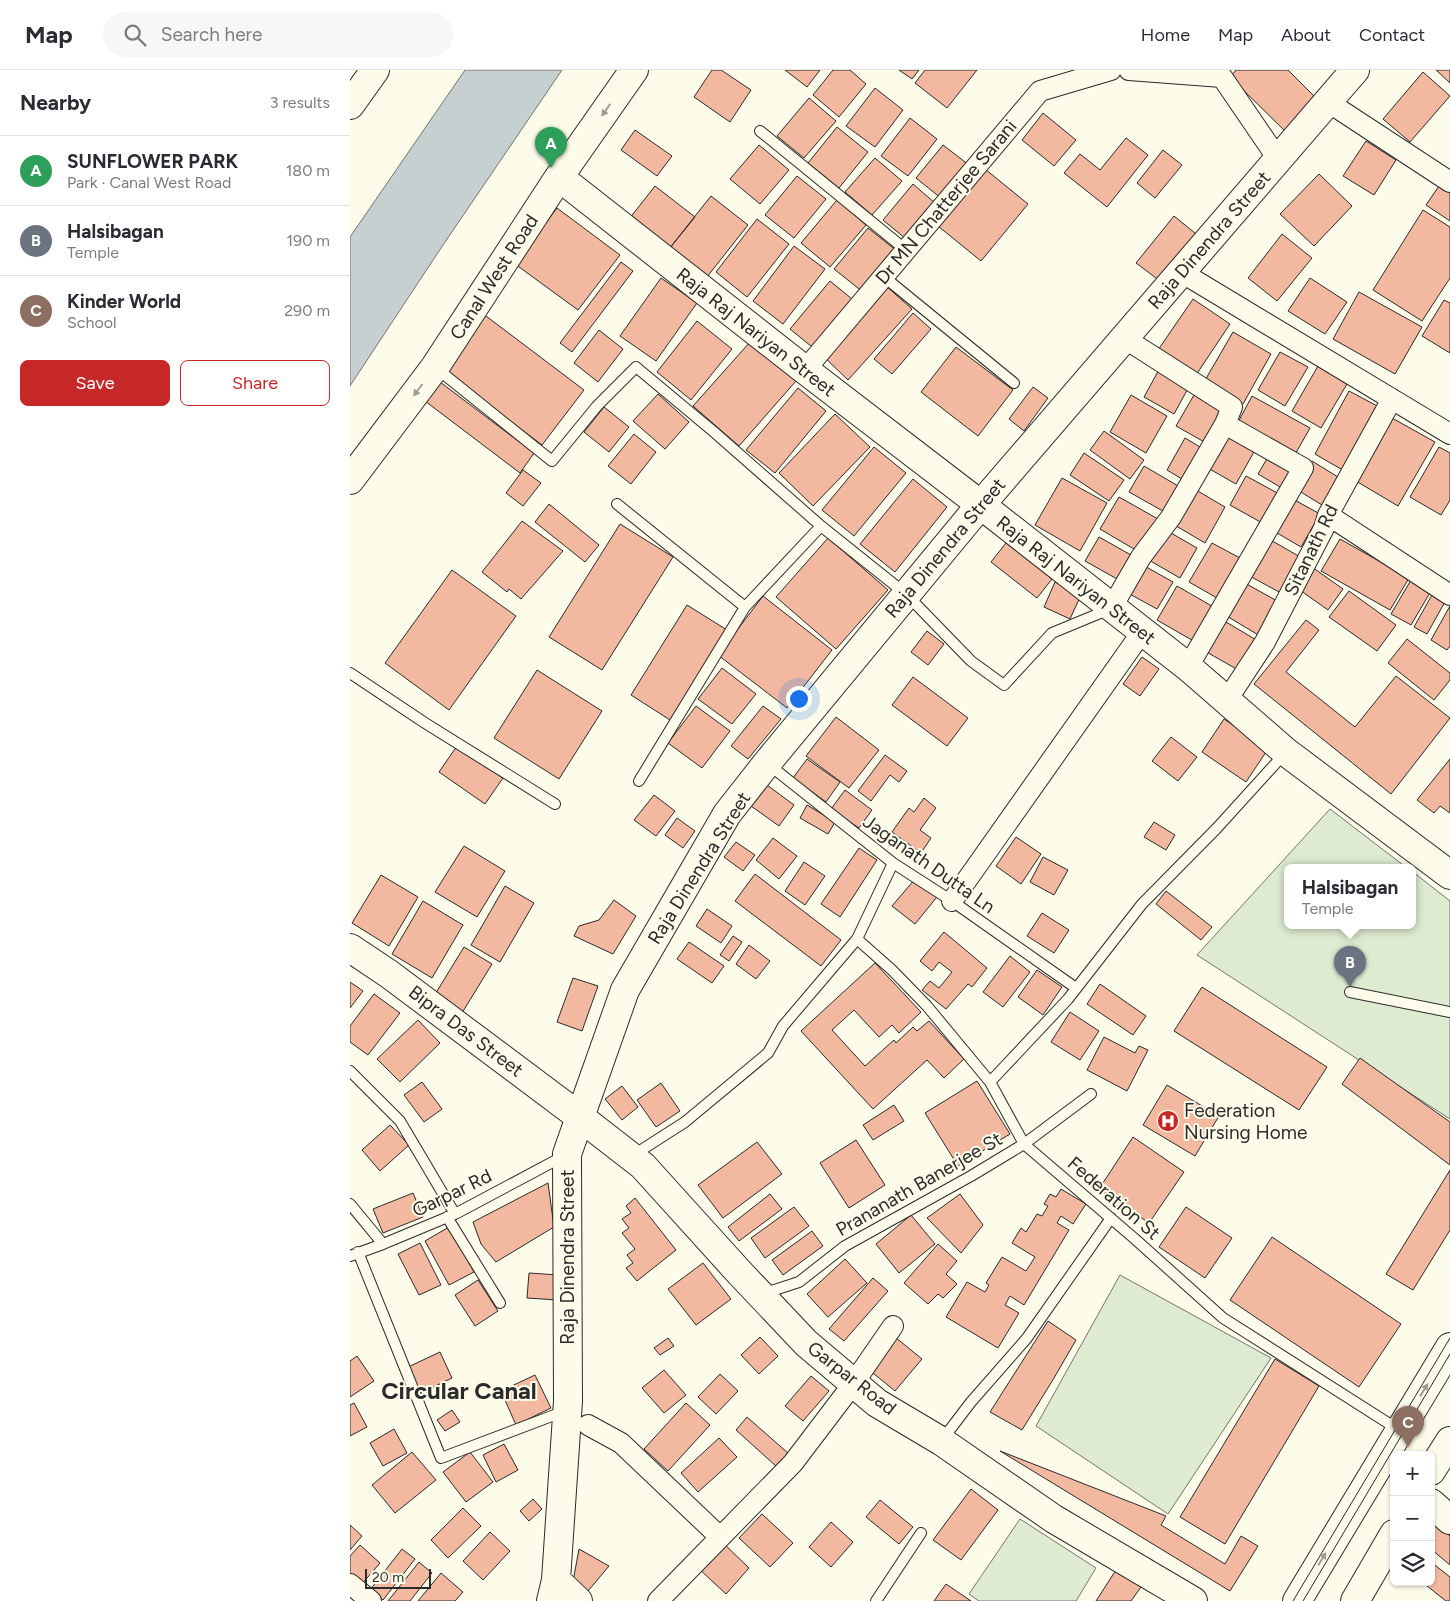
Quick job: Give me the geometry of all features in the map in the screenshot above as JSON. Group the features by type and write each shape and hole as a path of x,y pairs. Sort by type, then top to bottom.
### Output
{"main road":[{"path":"350,105 375,70"},
{"name":"Canal West Road","path":"350,480 435,367 559,177 634,70"},
{"name":"Raja Dinendra Street","path":"553,1590 578,1418 567,1154 625,990 727,814 767,763 981,505 1355,70"},
{"name":"Raja Raj Nariyan Street","path":"559,177 1188,667 1286,752 1450,875"},
{"name":"Bipra Das Street","path":"350,948 389,974 580,1117"},
{"name":"Garpar Road","path":"580,1117 642,1166 806,1343 877,1403 941,1441 1054,1519 1193,1601"},
{"path":"1297,1601 1450,1347"},
{"path":"1435,1465 1450,1441"},
{"path":"1435,1507 1450,1520"},
{"path":"1355,1601 1390,1541"},
{"path":"553,1590 578,1601"}],"street":[{"name":"Dr MN Chatterjee Sarani","path":"805,370 1040,91 1110,70"},
{"path":"1128,70 1225,73 1278,159"},
{"path":"1328,102 1450,182"},
{"path":"1181,272 1450,434"},
{"path":"1112,608 1141,556 1171,517 1226,424 1232,407 1124,338"},
{"name":"Sitanath Rd","path":"1227,700 1265,642 1324,528 1328,515 1392,399"},
{"path":"1188,667 1303,468 1226,424"},
{"path":"1328,515 1450,595"},
{"path":"952,901 1142,632"},
{"path":"658,1601 793,1463 853,1384 893,1326"},
{"path":"578,1418 621,1443 720,1537"},
{"path":"350,1584 371,1601"}],"lane":[{"path":"760,131 906,250"},
{"path":"883,276 1014,384"},
{"path":"435,367 552,461 598,406 636,367 822,526 906,594 971,661 1004,685 1052,632 1112,608"},
{"path":"617,504 746,607"},
{"path":"639,782 746,607 822,526"},
{"path":"350,673 425,723 556,804"},
{"path":"990,1082 1068,999 1142,904 1217,828 1286,752"},
{"name":"Jaganath Dutta Ln","path":"767,763 892,863 952,901 1076,988"},
{"path":"631,1157 685,1122 768,1052 783,1026 857,939 892,863"},
{"name":"Federation St","path":"857,939 892,970 927,1006 990,1082 1024,1144 1111,1218 1222,1318 1399,1430"},
{"path":"1350,992 1450,1012"},
{"path":"350,1071 400,1121 500,1304"},
{"name":"Prananath Banerjee St","path":"760,1294 799,1282 845,1246 971,1176 1024,1144 1091,1094"},
{"name":"Garpar Rd","path":"354,1254 383,1244 451,1215 567,1154"},
{"path":"350,1204 383,1244"},
{"path":"941,1441 971,1402 1027,1338 1111,1218"},
{"path":"354,1254 440,1458 578,1418"},
{"path":"876,1601 921,1533"}],"green space":[{"path":"1330,809 1402,864 1284,864 1284,929 1416,929 1416,874 1450,901 1450,1119 1197,955"},
{"path":"1120,1275 1271,1358 1168,1514 1036,1426"},
{"path":"1020,1519 1096,1568 1076,1601 979,1601 969,1594"}],"shaded area":[{"path":"465,70 562,70 350,386 350,237"}],"building":[{"path":"712,70 721,70 751,90 730,122 694,97"},
{"path":"785,70 820,70 807,87"},
{"path":"833,70 850,70 866,84 839,117 813,95"},
{"path":"899,70 919,70 912,79"},
{"path":"925,70 977,70 947,108 915,83"},
{"path":"1236,70 1288,70 1319,101 1287,133 1230,77"},
{"path":"1436,70 1450,70 1450,83"},
{"path":"1423,72 1450,96 1410,142 1383,119"},
{"path":"875,88 903,110 875,147 846,126"},
{"path":"809,98 836,121 804,158 777,136"},
{"path":"1043,113 1076,140 1054,166 1022,140"},
{"path":"910,118 937,139 908,176 881,156"},
{"path":"837,127 868,152 839,188 808,163"},
{"path":"635,130 672,156 657,176 621,150"},
{"path":"1126,138 1148,155 1107,207 1064,173 1080,154 1100,170"},
{"path":"1366,141 1396,160 1374,195 1343,176"},
{"path":"759,145 789,170 760,204 730,179"},
{"path":"943,145 969,165 942,199 916,178"},
{"path":"1163,150 1182,165 1155,198 1137,183"},
{"path":"875,158 902,181 872,215 845,192"},
{"path":"985,169 1028,204 981,261 938,226"},
{"path":"1319,174 1352,206 1314,246 1280,214"},
{"path":"797,176 826,199 794,238 765,215"},
{"path":"913,184 936,204 906,239 883,220"},
{"path":"655,186 695,217 665,254 626,223"},
{"path":"1439,186 1450,193 1450,221 1426,205"},
{"path":"711,196 748,225 703,282 665,254"},
{"path":"837,200 866,225 830,267 801,243"},
{"path":"557,208 620,255 578,310 515,264"},
{"path":"1423,210 1450,227 1450,278 1422,321 1373,290"},
{"path":"1174,216 1201,238 1164,284 1136,263"},
{"path":"757,219 789,244 747,297 716,272"},
{"path":"868,228 897,251 863,292 834,269"},
{"path":"1282,234 1312,258 1277,301 1248,278"},
{"path":"794,246 825,269 783,324 753,301"},
{"path":"621,262 633,271 572,352 560,343"},
{"path":"661,278 697,303 656,361 620,336"},
{"path":"1310,278 1347,302 1325,334 1288,311"},
{"path":"830,281 857,303 817,351 790,329"},
{"path":"885,285 912,309 848,380 822,355"},
{"path":"1359,292 1422,327 1395,374 1333,339"},
{"path":"1193,299 1230,324 1196,375 1158,350"},
{"path":"1444,300 1450,303 1450,353 1422,336"},
{"path":"482,313 584,390 542,445 441,369"},
{"path":"913,313 931,329 892,374 874,359"},
{"path":"697,321 732,349 691,400 657,372"},
{"path":"599,330 623,349 598,382 574,363"},
{"path":"1233,332 1271,354 1243,404 1204,382"},
{"path":"750,342 796,381 739,446 693,406"},
{"path":"956,347 1013,390 978,436 921,392"},
{"path":"1280,352 1308,367 1285,406 1258,390"},
{"path":"1161,366 1191,383 1174,414 1144,397"},
{"path":"1318,366 1347,384 1321,428 1292,411"},
{"path":"436,379 534,453 520,473 421,398"},
{"path":"1033,387 1048,398 1024,431 1009,419"},
{"path":"798,388 826,411 775,473 746,450"},
{"path":"1349,391 1381,408 1346,472 1315,454"},
{"path":"658,394 689,422 665,449 633,421"},
{"path":"1131,395 1167,416 1146,453 1110,432"},
{"path":"1194,395 1225,413 1208,444 1176,426"},
{"path":"1252,396 1310,428 1293,458 1236,426"},
{"path":"604,407 629,427 609,452 584,432"},
{"path":"835,414 870,447 813,506 779,473"},
{"path":"1392,418 1435,442 1398,506 1356,481"},
{"path":"1104,431 1144,460 1130,479 1090,450"},
{"path":"1225,432 1255,450 1236,484 1206,467"},
{"path":"634,434 656,452 631,484 608,466"},
{"path":"1185,438 1205,450 1187,482 1167,470"},
{"path":"874,447 906,473 854,536 822,510"},
{"path":"1439,447 1450,453 1450,500 1441,515 1410,497"},
{"path":"1084,453 1124,480 1109,501 1070,475"},
{"path":"1268,457 1297,473 1287,491 1258,474"},
{"path":"1312,461 1338,477 1322,505 1296,489"},
{"path":"1144,466 1185,490 1170,515 1129,492"},
{"path":"523,470 541,483 523,506 506,493"},
{"path":"1246,476 1281,495 1264,524 1230,505"},
{"path":"1062,478 1107,503 1080,551 1035,525"},
{"path":"913,479 947,507 895,572 860,544"},
{"path":"1191,487 1225,507 1205,543 1171,523"},
{"path":"1119,497 1158,519 1139,552 1100,529"},
{"path":"1291,498 1320,514 1301,547 1272,530"},
{"path":"549,504 599,545 585,562 535,522"},
{"path":"522,521 563,551 521,599 509,589 507,592 482,572"},
{"path":"620,524 673,557 602,670 549,637"},
{"path":"1164,529 1197,548 1180,578 1147,559"},
{"path":"1099,537 1131,555 1117,579 1085,561"},
{"path":"828,538 888,590 836,649 776,597"},
{"path":"1267,538 1302,558 1281,593 1246,574"},
{"path":"1340,539 1409,578 1390,610 1321,571"},
{"path":"1006,543 1052,579 1037,598 991,562"},
{"path":"1212,543 1240,558 1217,598 1189,582"},
{"path":"1141,564 1173,582 1157,609 1126,592"},
{"path":"1312,567 1343,589 1328,610 1297,588"},
{"path":"452,570 516,616 449,710 385,663"},
{"path":"1411,580 1431,591 1411,625 1391,614"},
{"path":"1055,582 1081,595 1070,619 1044,607"},
{"path":"1243,582 1279,602 1260,636 1225,615"},
{"path":"1177,586 1217,609 1197,643 1157,620"},
{"path":"1349,591 1396,625 1377,651 1329,617"},
{"path":"1433,593 1446,600 1427,634 1414,627"},
{"path":"763,596 832,650 787,708 718,655"},
{"path":"687,605 727,630 670,720 631,695"},
{"path":"1450,606 1450,646 1447,650 1431,640"},
{"path":"1221,619 1258,641 1240,671 1203,650"},
{"path":"1306,620 1319,630 1286,672 1355,727 1396,676 1450,718 1391,794 1254,684"},
{"path":"927,631 944,644 928,665 911,652"},
{"path":"1407,639 1450,673 1450,680 1434,700 1388,663"},
{"path":"1142,657 1159,669 1140,696 1123,684"},
{"path":"722,668 756,694 732,724 698,699"},
{"path":"537,670 602,711 559,779 494,738"},
{"path":"913,677 968,718 947,746 892,705"},
{"path":"696,706 730,731 702,768 668,743"},
{"path":"763,706 781,719 748,759 731,746"},
{"path":"836,717 879,750 849,788 806,756"},
{"path":"1224,719 1268,749 1246,782 1202,752"},
{"path":"1171,737 1197,757 1178,781 1152,761"},
{"path":"457,746 503,778 485,804 439,772"},
{"path":"885,755 907,771 899,782 890,775 871,801 858,791"},
{"path":"807,759 840,782 826,802 793,778"},
{"path":"1450,759 1450,813 1440,806 1434,813 1417,800"},
{"path":"767,785 794,805 779,826 751,806"},
{"path":"845,790 872,810 859,828 831,809"},
{"path":"654,795 675,811 656,836 634,820"},
{"path":"924,798 936,808 920,830 931,838 921,853 892,832 909,808 914,812"},
{"path":"807,805 835,822 828,834 800,818"},
{"path":"677,818 695,831 683,848 665,835"},
{"path":"1154,822 1175,835 1166,850 1144,837"},
{"path":"1016,837 1041,854 1021,884 996,866"},
{"path":"773,838 797,856 779,879 756,860"},
{"path":"736,842 755,855 743,871 724,857"},
{"path":"464,846 505,871 477,917 435,892"},
{"path":"859,848 877,860 840,917 821,904"},
{"path":"1043,857 1068,870 1054,895 1030,882"},
{"path":"804,862 825,876 805,905 785,891"},
{"path":"755,874 841,940 821,966 735,901"},
{"path":"381,875 418,897 389,946 352,923"},
{"path":"915,879 937,897 915,924 892,906"},
{"path":"505,886 534,903 500,962 471,945"},
{"path":"1166,891 1212,927 1201,940 1156,904"},
{"path":"614,900 636,916 613,954 574,936 579,926 599,920"},
{"path":"423,901 463,925 432,978 392,954"},
{"path":"707,909 732,926 721,943 696,926"},
{"path":"1042,913 1069,930 1054,953 1027,936"},
{"path":"944,932 987,968 972,987 968,984 946,1009 922,990 930,981 939,988 952,972 939,962 932,971 920,961"},
{"path":"733,936 742,942 729,961 720,955"},
{"path":"689,942 724,966 712,983 677,959"},
{"path":"749,945 770,961 756,979 736,964"},
{"path":"464,947 492,964 462,1013 434,996"},
{"path":"1010,956 1030,972 1003,1007 983,992"},
{"path":"875,963 921,1012 899,1033 892,1025 879,1037 854,1010 832,1030 865,1066 894,1040 896,1043 913,1027 917,1031 929,1021 964,1059 944,1078 927,1060 873,1109 801,1031"},
{"path":"1037,970 1062,987 1043,1015 1018,997"},
{"path":"573,978 598,986 582,1031 557,1022"},
{"path":"350,982 363,991 350,1008"},
{"path":"1100,984 1146,1016 1133,1035 1087,1004"},
{"path":"1202,987 1327,1067 1299,1110 1174,1031"},
{"path":"374,994 400,1013 368,1055 350,1042 350,1026"},
{"path":"1070,1012 1099,1031 1080,1060 1051,1042"},
{"path":"418,1020 440,1043 400,1082 377,1059"},
{"path":"1104,1037 1135,1053 1139,1046 1148,1050 1127,1091 1087,1070"},
{"path":"1360,1058 1450,1122 1450,1165 1342,1084"},
{"path":"977,1081 1010,1134 958,1166 925,1113"},
{"path":"422,1082 442,1109 424,1122 404,1095"},
{"path":"661,1083 680,1111 656,1127 637,1100"},
{"path":"1167,1085 1219,1116 1195,1156 1143,1125"},
{"path":"622,1086 638,1107 622,1120 605,1099"},
{"path":"894,1105 904,1121 873,1140 863,1125"},
{"path":"390,1125 409,1145 380,1171 362,1150"},
{"path":"1133,1137 1184,1172 1149,1223 1099,1189"},
{"path":"856,1140 885,1185 849,1208 820,1163"},
{"path":"757,1142 782,1174 723,1218 698,1185"},
{"path":"1450,1170 1450,1230 1413,1290 1386,1274"},
{"path":"548,1183 554,1227 496,1262 481,1244 473,1222"},
{"path":"1061,1189 1086,1204 1073,1224 1061,1216 1057,1223 1069,1230 1024,1305 1010,1296 1005,1305 1019,1313 998,1348 946,1317 967,1282 985,1292 989,1285 986,1283 1002,1257 1026,1271 1035,1257 1012,1243 1021,1228 1026,1232 1037,1214 1042,1216 1048,1206 1044,1204 1050,1194 1056,1197"},
{"path":"413,1193 423,1217 383,1233 373,1209"},
{"path":"770,1194 782,1209 739,1241 728,1227"},
{"path":"960,1194 983,1225 961,1253 927,1218"},
{"path":"635,1198 676,1250 637,1281 626,1268 633,1263 627,1255 635,1249 622,1233 629,1228 622,1219 631,1213 626,1206"},
{"path":"794,1207 809,1226 765,1258 751,1238"},
{"path":"1186,1207 1232,1238 1205,1278 1159,1247"},
{"path":"911,1215 935,1244 899,1273 876,1244"},
{"path":"449,1227 474,1272 449,1285 425,1241"},
{"path":"812,1231 823,1246 783,1275 772,1260"},
{"path":"1272,1237 1401,1324 1359,1387 1230,1300"},
{"path":"420,1243 441,1285 419,1295 398,1254"},
{"path":"938,1244 957,1261 946,1274 957,1284 943,1298 938,1294 928,1304 904,1283"},
{"path":"845,1259 867,1283 828,1317 807,1294"},
{"path":"703,1263 731,1299 696,1325 668,1289"},
{"path":"529,1273 559,1275 558,1300 527,1298"},
{"path":"873,1278 888,1291 844,1341 829,1329"},
{"path":"478,1280 498,1311 475,1326 455,1295"},
{"path":"1048,1321 1076,1340 1022,1430 990,1412"},
{"path":"760,1337 778,1356 759,1374 741,1355"},
{"path":"895,1337 922,1359 895,1391 868,1369"},
{"path":"668,1338 674,1346 660,1355 654,1348"},
{"path":"440,1352 452,1378 419,1394 406,1368"},
{"path":"357,1356 374,1381 350,1397 350,1361"},
{"path":"1275,1359 1319,1386 1225,1544 1180,1517"},
{"path":"664,1370 686,1395 664,1413 642,1388"},
{"path":"720,1374 738,1391 716,1414 698,1397"},
{"path":"535,1375 551,1408 516,1425 501,1391"},
{"path":"811,1376 829,1391 803,1421 785,1406"},
{"path":"354,1403 367,1427 350,1436 350,1405"},
{"path":"686,1403 710,1425 668,1471 644,1449"},
{"path":"452,1410 460,1422 445,1431 437,1420"},
{"path":"747,1417 789,1454 777,1467 736,1430"},
{"path":"394,1429 407,1453 383,1466 370,1443"},
{"path":"719,1438 737,1457 698,1492 681,1473"},
{"path":"504,1444 518,1470 496,1482 483,1455"},
{"path":"1000,1451 1166,1516 1161,1525 1225,1564 1241,1536 1258,1546 1230,1591"},
{"path":"412,1452 436,1480 395,1513 372,1485"},
{"path":"470,1452 493,1482 466,1502 443,1472"},
{"path":"971,1489 998,1510 961,1560 933,1540"},
{"path":"533,1499 542,1509 529,1521 520,1511"},
{"path":"880,1500 913,1527 899,1544 866,1517"},
{"path":"463,1508 481,1526 448,1558 431,1540"},
{"path":"762,1514 793,1543 770,1567 739,1538"},
{"path":"831,1522 853,1542 831,1567 809,1547"},
{"path":"1435,1523 1450,1536 1450,1565 1435,1552"},
{"path":"350,1525 362,1536 350,1550"},
{"path":"490,1532 510,1551 483,1580 463,1561"},
{"path":"721,1541 749,1568 726,1594 697,1567"},
{"path":"360,1545 380,1563 361,1585 350,1575 350,1556"},
{"path":"402,1549 415,1559 383,1600 370,1590"},
{"path":"579,1549 609,1566 583,1597 572,1587"},
{"path":"419,1562 432,1573 410,1601 388,1601"},
{"path":"1435,1565 1450,1577 1450,1601 1446,1601 1427,1586 1435,1586"},
{"path":"1116,1570 1141,1587 1131,1601 1096,1601"},
{"path":"441,1573 463,1592 455,1601 418,1601"},
{"path":"946,1584 971,1601 934,1601"}],"tram line":[{"path":"1293,1601 1450,1338"},
{"path":"1303,1601 1450,1354"}],"place":[{"name":"SUNFLOWER PARK","path":"551,168"},
{"name":"Halsibagan","path":"1350,987"},
{"name":"Federation Nursing Home","path":"1168,1121"},
{"name":"Kinder World","path":"1408,1447"}],"district":[{"name":"Circular Canal","path":"459,1390"}]}
